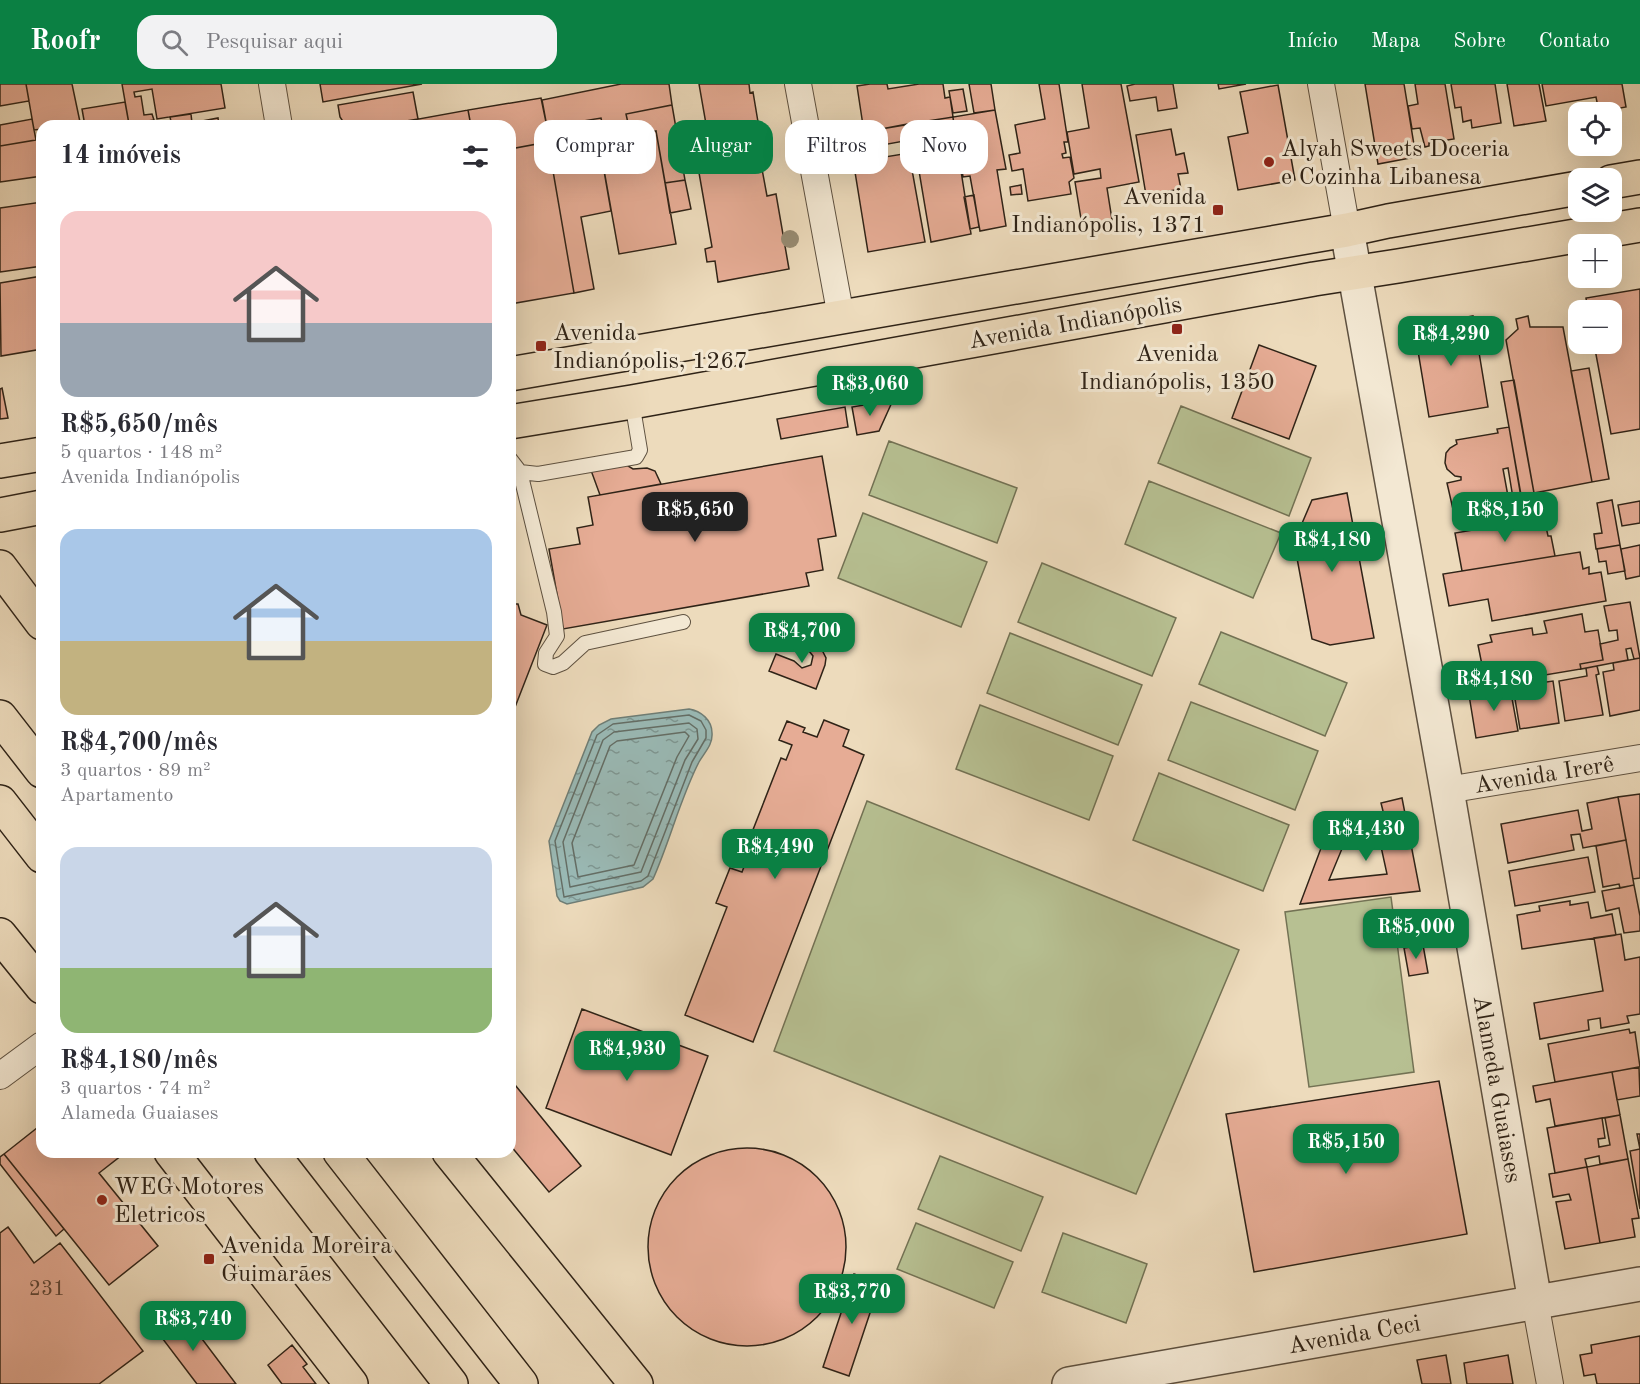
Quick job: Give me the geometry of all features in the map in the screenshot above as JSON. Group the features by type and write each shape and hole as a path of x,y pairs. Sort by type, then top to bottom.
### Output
{"main road":[{"path":"1622,180 1640,177"},
{"name":"Avenida Indianópolis","path":"516,373 1568,190"},
{"name":"Avenida Indianópolis","path":"516,421 1354,272 1640,225"},
{"path":"0,461 36,455"},
{"path":"0,515 36,508"},
{"path":"0,717 36,763"},
{"path":"0,802 36,848"},
{"path":"0,935 36,980"},
{"path":"176,1158 351,1384"},
{"path":"276,1158 451,1384"},
{"path":"345,1158 521,1384"},
{"path":"454,1158 636,1384"}],"street":[{"path":"272,84 278,120"},
{"path":"798,84 841,316"},
{"name":"Alameda Guaiases","path":"1321,84 1550,1384"},
{"name":"Avenida Irerê","path":"1447,790 1640,758"},
{"path":"0,1076 36,1049"},
{"name":"Avenida Ceci","path":"1069,1384 1640,1284"}],"lane":[{"path":"520,472 538,474 636,457 640,450 632,402"},
{"path":"516,467 520,472 555,620 557,636 546,653 545,664 553,667 563,663 585,643 683,622"}],"green space":[{"path":"1181,406 1311,458 1289,516 1158,463"},
{"path":"889,441 1017,488 997,543 869,495"},
{"path":"1149,481 1281,533 1253,598 1125,544"},
{"path":"863,513 987,562 961,627 838,578"},
{"path":"1042,563 1176,618 1152,676 1018,622"},
{"path":"1221,632 1347,683 1325,736 1199,684"},
{"path":"1010,633 1142,685 1118,745 987,693"},
{"path":"1191,702 1318,751 1295,810 1168,760"},
{"path":"980,705 1113,756 1089,820 956,769"},
{"path":"1159,773 1289,825 1263,891 1133,840"},
{"path":"867,801 1239,950 1136,1194 774,1051"},
{"path":"1391,897 1414,1072 1309,1087 1285,912"},
{"path":"940,1156 1043,1197 1021,1251 918,1209"},
{"path":"916,1223 1013,1262 994,1308 897,1269"},
{"path":"1063,1233 1147,1264 1126,1323 1042,1292"}],"water":[{"path":"689,709 702,714 708,720 712,728 712,737 708,749 692,776 653,879 643,887 567,904 560,901 557,896 549,841 592,732 599,725 611,719"}],"building":[{"path":"0,84 26,84 29,101 0,106"},
{"path":"26,84 72,84 80,120 36,120 36,130 34,130"},
{"path":"122,84 221,84 225,108 157,119 152,89 134,92 135,97 141,96 144,115 152,114 154,120 128,120"},
{"path":"320,84 422,84 323,102"},
{"path":"621,84 669,84 672,105 626,114 627,120 601,120 601,118 546,120 542,100"},
{"path":"699,84 749,84 750,93 753,92 758,120 705,120"},
{"path":"887,84 888,89 919,84 943,84 945,98 950,97 953,117 935,120 900,120 900,126 888,128 888,120 862,120 857,86"},
{"path":"969,84 991,84 995,110 974,113"},
{"path":"1039,84 1059,84 1068,142 1064,142 1066,153 1062,154 1063,158 1070,157 1074,178 1069,182 1071,194 1028,201 1023,169 1012,171 1009,155 1020,153 1015,125 1045,119"},
{"path":"1082,84 1121,84 1139,182 1107,188 1113,226 1083,231 1075,182 1101,178 1100,169 1074,174 1067,132 1089,128"},
{"path":"1173,84 1177,108 1158,111 1156,97 1130,101 1127,86"},
{"path":"1218,84 1246,84 1219,89"},
{"path":"1365,84 1404,84 1416,157 1378,164"},
{"path":"1415,84 1445,84 1454,139 1429,143 1429,146 1425,147 1420,128 1412,129 1408,106 1418,104"},
{"path":"1451,84 1495,84 1501,123 1472,128 1471,120 1463,122 1461,107 1455,108"},
{"path":"1507,84 1539,84 1546,121 1514,126"},
{"path":"1542,84 1622,84 1626,107 1622,108 1622,102 1597,102 1596,97 1546,106"},
{"path":"1278,85 1295,180 1238,190 1228,137 1248,133 1240,92"},
{"path":"963,89 967,111 953,113 949,91"},
{"path":"413,92 418,119 342,120 338,105"},
{"path":"541,98 546,120 534,120 534,145 516,148 516,120 470,120 468,110"},
{"path":"125,102 128,120 84,120 82,109"},
{"path":"672,105 675,120 668,120 668,174 684,174 685,180 665,183 656,120 627,120 626,114"},
{"path":"468,110 470,120 413,120"},
{"path":"995,110 1006,169 997,170 1006,226 980,231 970,176 963,177 963,174 988,174 988,120 953,120 953,117"},
{"path":"191,114 192,120 171,120 170,117"},
{"path":"953,117 953,120 934,120"},
{"path":"32,119 36,140 0,146 0,125"},
{"path":"900,125 900,142 888,144 888,128"},
{"path":"1171,129 1176,155 1184,153 1188,173 1178,174 1181,189 1146,195 1136,135"},
{"path":"656,131 676,244 619,254 605,174 656,174"},
{"path":"36,140 36,177 0,182 0,146"},
{"path":"534,145 534,174 554,174 574,293 516,303 516,148"},
{"path":"900,154 900,174 913,174 925,242 868,252 855,174 888,174 888,156"},
{"path":"554,174 605,174 611,211 581,217 594,289 574,293"},
{"path":"699,174 763,174 767,196 776,194 789,269 718,282 715,261 707,262 705,249 712,247"},
{"path":"920,174 961,174 971,234 931,242"},
{"path":"685,180 691,209 670,213 665,183"},
{"path":"1021,185 1022,194 1011,195 1010,187"},
{"path":"974,195 979,227 970,229 964,197"},
{"path":"36,203 36,267 0,272 0,208"},
{"path":"36,277 36,350 1,356 0,283"},
{"path":"1640,289 1640,429 1611,434 1596,354 1622,354 1622,300 1586,300 1586,298"},
{"path":"1473,316 1488,407 1429,417 1414,327"},
{"path":"1528,316 1530,327 1563,327 1592,482 1534,493 1506,340 1518,329 1516,319"},
{"path":"1259,345 1316,366 1289,439 1232,418"},
{"path":"1589,368 1609,479 1592,482 1571,371"},
{"path":"1514,380 1534,493 1521,495 1501,382"},
{"path":"2,388 8,418 0,419 0,389"},
{"path":"893,400 879,431 857,435 852,407"},
{"path":"845,407 848,427 781,439 777,419"},
{"path":"1509,427 1521,497 1513,498 1508,468 1503,469 1512,518 1457,527 1447,483 1461,480 1461,477 1455,476 1447,469 1446,453 1457,444 1456,440 1498,433 1497,429"},
{"path":"822,456 836,536 818,539 823,570 806,573 809,586 563,629 549,549 580,544 577,528 593,525 588,497"},
{"path":"625,460 633,469 647,468 655,471 661,484 600,495 588,467"},
{"path":"1347,493 1374,638 1330,645 1312,639 1294,542 1312,500"},
{"path":"1612,500 1620,545 1596,549 1594,534 1602,533 1597,503"},
{"path":"1640,501 1640,523 1622,526 1618,505"},
{"path":"1543,513 1555,556 1462,571 1455,533 1497,526 1496,521"},
{"path":"1620,545 1625,571 1608,574 1606,561 1599,562 1597,549"},
{"path":"1640,545 1640,576 1626,579 1621,549"},
{"path":"1580,552 1583,569 1589,567 1589,574 1601,572 1606,601 1492,621 1488,599 1449,606 1443,574"},
{"path":"1630,602 1640,658 1634,659 1631,648 1626,649 1628,660 1581,669 1580,664 1603,660 1600,644 1618,640 1617,630 1609,631 1604,606"},
{"path":"516,604 518,604 521,615 547,625 516,705"},
{"path":"1582,614 1585,632 1598,630 1603,660 1580,664 1581,669 1486,685 1478,645 1492,642 1490,635 1532,628 1533,635 1547,633 1544,621"},
{"path":"798,635 818,642 826,658 816,689 769,671 776,654 794,661 802,668 811,665 813,656 809,651 792,650"},
{"path":"1640,658 1640,710 1610,716 1603,672 1614,670 1613,663"},
{"path":"1597,666 1599,674 1596,675 1603,715 1565,721 1559,681 1587,676 1586,668"},
{"path":"1553,681 1559,723 1520,729 1513,687"},
{"path":"1509,682 1518,731 1476,738 1469,695 1496,691 1495,684"},
{"path":"824,720 849,730 843,746 864,755 753,1042 685,1015 727,907 716,903 730,868 742,872 754,841 749,840 781,758 786,760 792,745 779,740 787,721 805,728 803,732 817,737"},
{"path":"1640,794 1640,878 1633,879 1618,797"},
{"path":"1618,797 1626,840 1583,848 1580,834 1571,835 1574,850 1508,863 1501,824 1578,810 1582,831 1592,829 1587,803"},
{"path":"1402,798 1420,891 1300,904 1332,819 1351,827 1329,880 1387,874 1380,842 1384,841 1379,816 1384,815 1381,803"},
{"path":"1626,840 1634,885 1620,888 1619,884 1603,887 1596,846"},
{"path":"1588,857 1595,892 1515,906 1509,871"},
{"path":"1634,885 1640,916 1640,931 1624,933 1619,908 1606,911 1602,891"},
{"path":"1570,901 1570,905 1588,902 1591,918 1612,914 1616,935 1522,949 1517,915 1540,911 1539,906"},
{"path":"1621,934 1625,960 1640,957 1640,1014 1627,1016 1629,1023 1601,1028 1600,1018 1588,1020 1589,1030 1540,1039 1534,1003 1603,991 1594,938"},
{"path":"1423,945 1428,973 1409,976 1404,948"},
{"path":"582,1009 708,1056 671,1155 546,1108"},
{"path":"1629,1029 1630,1033 1635,1032 1640,1067 1555,1082 1548,1044"},
{"path":"1639,1067 1640,1096 1617,1100 1612,1072"},
{"path":"1612,1072 1620,1115 1555,1126 1550,1099 1536,1102 1533,1086"},
{"path":"1439,1081 1467,1234 1254,1272 1226,1114"},
{"path":"516,1086 581,1166 549,1192 516,1152"},
{"path":"1620,1115 1628,1159 1600,1164 1599,1156 1585,1159 1587,1167 1555,1173 1547,1128 1602,1118 1605,1138 1598,1139 1599,1147 1610,1145 1605,1118"},
{"path":"36,1129 36,1158 118,1158 99,1173 158,1246 109,1285 4,1154"},
{"path":"737,1148 757,1148 776,1152 794,1160 810,1170 824,1184 842,1218 846,1247 842,1276 834,1294 824,1310 810,1324 776,1342 757,1346 737,1346 718,1342 700,1334 684,1324 670,1310 652,1276 648,1257 648,1237 652,1218 660,1200 670,1184 684,1170 718,1152"},
{"path":"1640,1149 1640,1209 1630,1151"},
{"path":"4,1154 64,1229 56,1236 0,1164 0,1157"},
{"path":"1628,1159 1639,1218 1632,1219 1635,1237 1600,1243 1587,1167"},
{"path":"1587,1167 1600,1243 1565,1249 1556,1202 1571,1200 1569,1194 1553,1197 1549,1174"},
{"path":"8,1227 34,1263 60,1243 143,1351 99,1384 0,1384 0,1233"},
{"path":"854,1274 880,1283 849,1376 823,1367"},
{"path":"181,1311 236,1384 197,1384 156,1330"},
{"path":"1640,1336 1640,1384 1597,1384 1595,1374 1584,1376 1580,1355 1592,1353 1591,1345"},
{"path":"292,1345 307,1364 303,1367 316,1384 282,1384 268,1365"},
{"path":"1446,1355 1451,1384 1422,1384 1417,1360"},
{"path":"1508,1355 1513,1384 1467,1384 1464,1363"}],"place":[{"name":"Alyah Sweets Doceria e Cozinha Libanesa","path":"1269,162"},
{"name":"Avenida Indianópolis, 1371","path":"1218,210"},
{"name":"Avenida Indianópolis, 1350","path":"1177,329"},
{"name":"Avenida Indianópolis, 1267","path":"541,346"},
{"name":"WEG Motores Eletricos","path":"102,1200"},
{"name":"Avenida Moreira Guimarães","path":"209,1259"}]}
